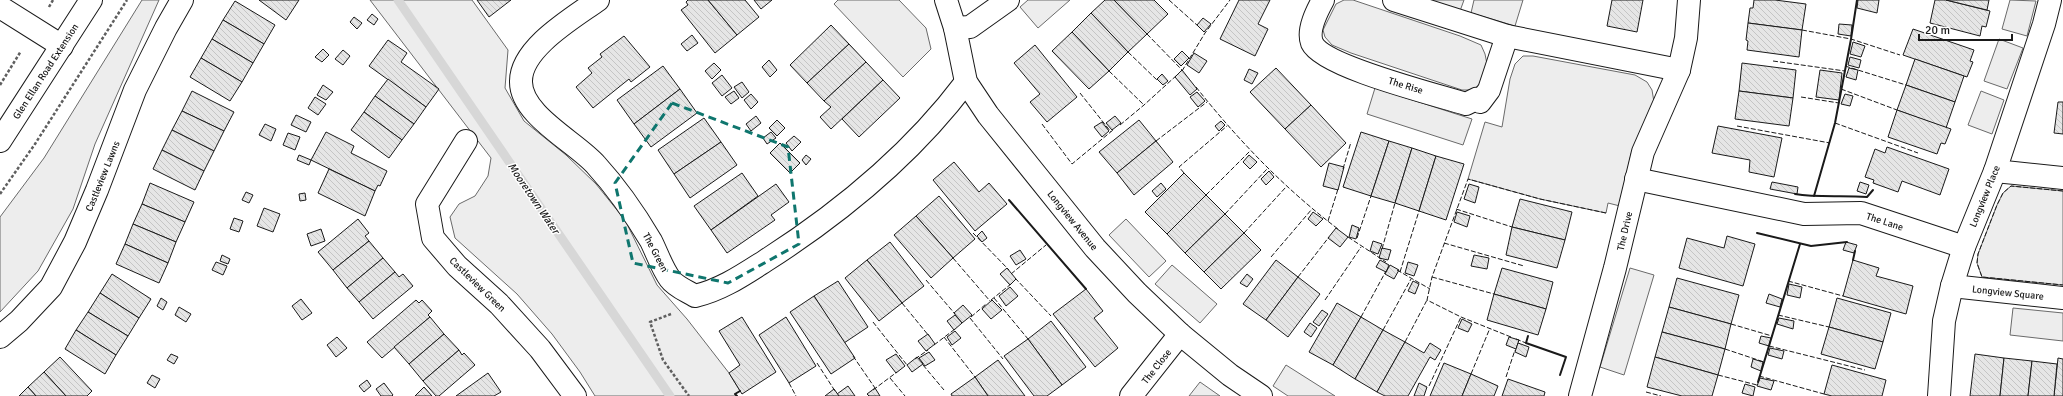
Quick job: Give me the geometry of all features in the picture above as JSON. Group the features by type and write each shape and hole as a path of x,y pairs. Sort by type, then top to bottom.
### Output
{"street":[{"name":"Glen Ellan Road Extension","path":"0,142 91,0"},
{"name":"Castleview Lawns","path":"0,337 19,322 51,287 74,242 97,190 135,90 166,28 182,0"},
{"name":"The Green","path":"598,0 566,22 536,48 523,66 520,82 528,103 540,118 596,164 637,218 670,279 680,288 695,296 712,292 738,278 780,252 840,209 889,166 944,111 966,82"},
{"name":"Longview Avenue","path":"946,0 955,28 966,82 988,115 1095,248 1180,334 1230,375 1261,396"},
{"path":"955,28 970,27 1008,0"},
{"name":"The Rise","path":"1323,0 1310,30 1312,43 1323,55 1343,66 1466,104 1476,99 1480,102 1490,90 1507,36"},
{"path":"1394,0 1507,36 1679,70"},
{"name":"The Drive","path":"1580,396 1615,268 1643,152 1679,70 1686,38 1689,0"},
{"name":"Longview Place","path":"1939,396 1944,320 1952,286 1964,247 1995,171 2044,24 2050,0"},
{"path":"0,7 62,46"},
{"name":"Castleview Green","path":"466,142 427,204 433,238 458,266 500,304 540,348 575,396"},
{"path":"1995,171 2063,178"},
{"name":"The Lane","path":"1636,179 1804,214 1861,213 1964,247"},
{"name":"Longview Square","path":"1952,286 2063,298"},
{"name":"The Close","path":"1139,394 1180,334"}],"path":[{"path":"0,194 127,0"},
{"path":"0,85 16,60"},
{"path":"676,312 650,322 663,360 688,396"}],"highlighted area":[{"path":"672,103 788,147 799,244 728,283 633,263 615,183"}],"shaded area":[{"path":"142,0 159,0 95,144 73,209 38,271 0,312 0,217 44,158"},
{"path":"370,0 472,0 508,50 505,88 524,121 566,155 596,184 625,220 657,285 687,319 729,373 740,391 735,394 737,396 595,396 580,372 552,334 517,294 455,238 450,217 459,204 475,196 488,176 491,158"},
{"path":"838,0 899,0 926,28 931,49 903,77 834,4"},
{"path":"1028,0 1070,0 1038,28 1020,7"},
{"path":"1344,0 1353,0 1460,36 1481,45 1487,64 1479,86 1471,90 1462,90 1351,53 1332,45 1325,37 1323,30 1336,4"},
{"path":"1427,0 1464,0 1460,11"},
{"path":"1474,0 1523,0 1515,26 1471,13"},
{"path":"2010,0 2036,1 2027,36 2002,29"},
{"path":"1999,39 2023,48 2007,89 1984,81"},
{"path":"1523,56 1533,56 1635,75 1647,82 1652,90 1654,102 1631,154 1620,206 1608,203 1606,213 1540,199 1468,179 1485,122 1502,127 1510,79 1515,64"},
{"path":"1375,88 1472,119 1463,145 1367,114"},
{"path":"1981,91 2004,100 1992,134 1968,125"},
{"path":"2011,186 2063,191 2063,285 1982,277 1977,263 1978,254 1997,205 2003,193"},
{"path":"1126,219 1166,261 1149,277 1109,235"},
{"path":"1172,265 1217,304 1200,323 1155,284"},
{"path":"1630,268 1654,275 1624,375 1600,367"},
{"path":"2013,308 2063,313 2063,341 2010,335"},
{"path":"1286,365 1335,396 1288,396 1273,386"},
{"path":"1200,382 1220,396 1189,396"}],"building":[{"path":"259,0 299,0 286,20"},
{"path":"477,0 511,0 489,17"},
{"path":"688,0 708,0 737,35 715,53 681,10 688,5 686,2"},
{"path":"708,0 745,0 759,17 737,35"},
{"path":"754,0 772,0 761,9"},
{"path":"1105,0 1114,0 1147,34 1128,52 1091,13"},
{"path":"1114,0 1154,0 1168,14 1147,34"},
{"path":"1239,0 1270,0 1258,24 1268,29 1255,56 1220,39"},
{"path":"1612,0 1643,0 1637,32 1607,26"},
{"path":"1754,0 1775,0 1806,4 1802,30 1748,23 1750,8 1753,8"},
{"path":"1858,0 1879,0 1877,13 1857,8"},
{"path":"1935,0 1946,0 1990,11 1986,27 1982,26 1980,36 1930,23"},
{"path":"1946,0 1989,0 1987,10"},
{"path":"235,1 275,25 264,44 223,20"},
{"path":"1091,13 1128,52 1109,71 1072,32"},
{"path":"372,14 378,19 374,25 367,20"},
{"path":"354,17 362,23 357,29 350,22"},
{"path":"1203,18 1211,24 1204,32 1197,25"},
{"path":"223,20 264,44 253,63 212,39"},
{"path":"1748,23 1802,30 1799,57 1747,50 1748,41 1746,40"},
{"path":"1839,24 1852,25 1851,36 1838,34"},
{"path":"831,25 849,44 807,83 790,65"},
{"path":"1913,29 1974,50 1970,61 1973,62 1967,77 1903,55"},
{"path":"1072,32 1109,71 1089,89 1052,51"},
{"path":"692,35 698,43 687,51 681,44"},
{"path":"624,36 650,67 631,82 629,79 593,108 576,87 592,73 588,68 602,57 600,54"},
{"path":"212,39 253,63 242,82 201,58"},
{"path":"388,40 407,53 401,62 439,89 426,107 369,66"},
{"path":"1853,42 1865,46 1861,57 1850,54"},
{"path":"849,44 866,62 824,101 807,83"},
{"path":"1035,45 1077,97 1047,122 1030,102 1040,94 1014,63"},
{"path":"323,49 329,55 322,62 315,57"},
{"path":"343,50 350,56 343,65 335,59"},
{"path":"1182,51 1189,58 1181,66 1174,59"},
{"path":"1194,53 1207,61 1199,73 1187,65"},
{"path":"1850,57 1861,60 1859,68 1848,65"},
{"path":"201,58 242,82 230,101 190,77"},
{"path":"1915,59 1964,76 1955,102 1906,85"},
{"path":"769,60 777,70 770,77 762,67"},
{"path":"866,62 883,80 831,129 820,117 831,107 824,101"},
{"path":"714,63 721,70 712,79 705,71"},
{"path":"1742,63 1796,70 1793,98 1739,91"},
{"path":"663,66 680,89 634,124 617,100"},
{"path":"1276,68 1311,105 1285,129 1250,92"},
{"path":"1849,68 1858,70 1856,80 1846,77"},
{"path":"1249,69 1258,73 1252,84 1244,80"},
{"path":"1182,70 1197,89 1190,95 1175,77"},
{"path":"1820,70 1842,73 1839,100 1816,97"},
{"path":"1162,74 1168,81 1163,85 1157,79"},
{"path":"722,75 732,88 722,96 712,83"},
{"path":"388,79 426,107 414,124 375,96"},
{"path":"883,80 900,98 859,137 842,119"},
{"path":"742,82 749,92 742,98 734,87"},
{"path":"323,85 333,92 326,100 317,95"},
{"path":"1906,85 1955,102 1946,128 1897,110"},
{"path":"680,89 697,113 651,147 634,124"},
{"path":"192,91 234,112 224,131 182,111"},
{"path":"734,91 739,98 731,104 725,97"},
{"path":"1739,91 1793,98 1789,126 1735,119"},
{"path":"1197,92 1205,101 1198,107 1190,97"},
{"path":"751,94 758,102 751,109 744,100"},
{"path":"1845,94 1853,96 1850,106 1841,104"},
{"path":"375,96 414,124 402,140 364,112"},
{"path":"315,97 326,104 318,115 308,108"},
{"path":"2058,102 2063,102 2063,134 2054,133"},
{"path":"1311,105 1346,143 1321,167 1285,129"},
{"path":"1897,110 1951,129 1945,144 1941,143 1937,154 1888,137"},
{"path":"182,111 224,131 214,151 172,130"},
{"path":"364,112 402,140 389,158 351,130"},
{"path":"296,115 311,122 306,132 291,125"},
{"path":"756,116 761,123 751,131 746,124"},
{"path":"1115,116 1121,123 1112,130 1106,123"},
{"path":"704,118 721,142 674,174 658,150"},
{"path":"777,120 785,128 777,136 769,128"},
{"path":"1139,120 1156,141 1117,173 1099,152"},
{"path":"1221,121 1225,125 1219,131 1215,126"},
{"path":"1102,122 1109,131 1102,137 1094,127"},
{"path":"265,124 276,129 271,141 259,135"},
{"path":"1718,126 1782,138 1774,177 1749,172 1750,160 1712,153"},
{"path":"172,130 214,151 204,171 162,150"},
{"path":"326,132 354,146 351,153 387,171 380,186 378,185 375,191 311,160"},
{"path":"771,132 776,138 767,144 763,138"},
{"path":"1361,132 1389,141 1371,196 1343,187"},
{"path":"288,133 300,137 295,150 283,145"},
{"path":"794,136 801,142 792,151 786,143"},
{"path":"1156,141 1173,162 1134,195 1117,173"},
{"path":"1389,141 1412,148 1395,203 1371,196"},
{"path":"721,142 737,165 690,198 674,174"},
{"path":"780,143 800,163 790,173 770,153"},
{"path":"1887,147 1949,169 1940,195 1902,181 1898,192 1873,183 1874,180 1865,177 1875,149 1885,153"},
{"path":"1412,148 1436,156 1419,211 1395,203"},
{"path":"162,150 204,171 195,190 153,169"},
{"path":"299,155 311,160 309,165 297,160"},
{"path":"806,155 811,159 806,165 802,160"},
{"path":"1249,155 1257,162 1250,169 1243,162"},
{"path":"1436,156 1464,164 1446,220 1419,211"},
{"path":"954,162 979,192 989,183 1007,204 975,231 933,180"},
{"path":"1329,163 1344,167 1338,190 1323,186"},
{"path":"329,169 375,191 365,216 318,193"},
{"path":"1269,171 1274,177 1266,185 1261,179"},
{"path":"742,173 758,196 711,230 694,206"},
{"path":"1184,173 1206,195 1167,234 1145,212"},
{"path":"1772,182 1798,187 1797,194 1770,189"},
{"path":"1860,182 1869,185 1866,194 1857,191"},
{"path":"150,183 194,202 185,222 142,204"},
{"path":"1161,183 1166,189 1157,197 1152,191"},
{"path":"776,184 789,202 771,215 775,220 727,253 711,230"},
{"path":"1469,184 1479,187 1475,203 1464,199"},
{"path":"246,192 253,195 249,203 242,200"},
{"path":"305,193 306,200 300,201 299,194"},
{"path":"1206,195 1225,214 1185,253 1167,234"},
{"path":"939,196 975,239 953,258 916,216"},
{"path":"1520,199 1572,212 1565,240 1512,227"},
{"path":"142,204 185,222 176,242 133,224"},
{"path":"264,208 280,214 273,232 257,226"},
{"path":"1313,212 1323,219 1316,226 1308,219"},
{"path":"1457,212 1470,216 1467,227 1454,222"},
{"path":"1225,214 1244,233 1204,272 1185,253"},
{"path":"916,216 953,258 931,278 894,235"},
{"path":"234,218 243,221 239,232 230,229"},
{"path":"358,219 369,233 365,236 369,241 333,270 318,252"},
{"path":"133,224 176,242 168,263 125,244"},
{"path":"1352,225 1359,228 1356,239 1349,237"},
{"path":"1512,227 1565,240 1557,268 1506,255"},
{"path":"1336,228 1348,237 1340,247 1328,238"},
{"path":"321,229 325,241 311,246 307,234"},
{"path":"982,231 987,238 982,242 977,236"},
{"path":"1244,233 1261,250 1221,289 1204,272"},
{"path":"1727,236 1755,244 1743,286 1679,268 1687,238 1724,248"},
{"path":"369,241 383,258 347,288 333,270"},
{"path":"1373,241 1382,244 1378,254 1370,251"},
{"path":"890,242 924,286 902,303 867,260"},
{"path":"1846,242 1857,245 1854,253 1843,250"},
{"path":"125,244 168,263 159,283 116,264"},
{"path":"1382,248 1391,250 1388,260 1379,258"},
{"path":"1020,250 1026,259 1016,265 1010,256"},
{"path":"222,255 230,259 228,264 220,261"},
{"path":"1474,255 1489,258 1487,269 1471,266"},
{"path":"383,258 395,272 359,302 347,288"},
{"path":"867,260 902,303 879,321 845,278"},
{"path":"1276,260 1298,277 1266,320 1243,304"},
{"path":"1380,260 1389,265 1386,272 1376,267"},
{"path":"1853,260 1879,268 1876,276 1913,286 1906,314 1843,296"},
{"path":"216,262 227,266 223,275 212,270"},
{"path":"1408,262 1418,265 1414,276 1405,273"},
{"path":"1390,265 1399,270 1394,279 1385,274"},
{"path":"1007,268 1016,279 1010,285 1000,274"},
{"path":"1502,268 1553,282 1546,309 1494,294"},
{"path":"395,272 399,277 403,274 413,286 373,319 359,302"},
{"path":"112,274 151,299 139,318 100,293"},
{"path":"1247,274 1253,279 1247,287 1240,283"},
{"path":"1298,277 1320,294 1288,337 1266,320"},
{"path":"1677,278 1739,295 1731,324 1669,307"},
{"path":"838,281 868,327 844,343 814,296"},
{"path":"1413,281 1419,284 1415,294 1408,291"},
{"path":"1789,284 1802,287 1800,298 1787,295"},
{"path":"1010,287 1018,296 1006,306 999,296"},
{"path":"1086,289 1103,311 1094,318 1118,348 1095,367 1053,314"},
{"path":"100,293 139,318 128,336 88,312"},
{"path":"1494,294 1546,309 1538,335 1487,320"},
{"path":"1769,294 1782,299 1780,307 1766,303"},
{"path":"814,296 855,358 831,374 790,312"},
{"path":"161,298 167,302 163,310 157,306"},
{"path":"1837,298 1891,313 1883,342 1829,327"},
{"path":"301,299 312,313 302,320 292,306"},
{"path":"416,300 419,303 422,300 432,311 428,315 430,317 382,358 367,342"},
{"path":"992,300 1002,310 991,319 982,309"},
{"path":"1337,303 1361,317 1333,365 1309,352"},
{"path":"963,305 972,315 962,323 954,313"},
{"path":"179,307 191,314 186,322 175,315"},
{"path":"1669,307 1731,324 1725,349 1662,332"},
{"path":"1322,310 1328,314 1319,326 1313,322"},
{"path":"88,312 128,336 116,355 76,330"},
{"path":"955,315 962,323 954,330 947,321"},
{"path":"430,317 444,334 409,364 394,347"},
{"path":"742,317 776,372 742,394 729,373 740,365 719,331"},
{"path":"786,317 816,366 789,383 759,335"},
{"path":"1361,317 1383,330 1355,379 1333,365"},
{"path":"1779,318 1794,321 1793,329 1777,324"},
{"path":"1462,319 1472,324 1468,332 1458,328"},
{"path":"1051,321 1086,367 1062,385 1028,339"},
{"path":"1310,323 1317,328 1311,337 1304,332"},
{"path":"1829,327 1883,342 1875,369 1821,354"},
{"path":"76,330 116,355 105,374 65,349"},
{"path":"1383,330 1405,342 1377,392 1355,379"},
{"path":"955,331 961,338 952,345 947,337"},
{"path":"1662,332 1725,349 1718,375 1655,357"},
{"path":"444,334 459,350 423,381 409,364"},
{"path":"928,334 935,344 926,351 918,341"},
{"path":"1761,336 1771,338 1769,346 1759,343"},
{"path":"337,337 347,348 336,357 327,345"},
{"path":"1509,337 1519,340 1516,349 1506,345"},
{"path":"1028,339 1062,385 1047,396 1034,396 1004,356"},
{"path":"1405,342 1424,353 1430,343 1441,350 1435,360 1430,357 1408,396 1385,396 1377,392"},
{"path":"1518,343 1529,347 1526,357 1515,352"},
{"path":"1770,348 1784,351 1782,359 1768,355"},
{"path":"459,350 462,355 464,353 475,365 439,396 436,396 423,381"},
{"path":"929,352 935,360 925,366 919,358"},
{"path":"171,354 178,357 174,364 167,360"},
{"path":"896,354 905,366 896,373 886,360"},
{"path":"1975,354 2004,358 2000,396 1970,396"},
{"path":"60,357 92,391 87,396 66,396 44,372"},
{"path":"917,357 923,364 912,372 907,365"},
{"path":"1655,357 1718,375 1712,396 1682,396 1647,387"},
{"path":"2004,358 2032,361 2028,396 2000,396"},
{"path":"2058,358 2063,359 2063,396 2054,396"},
{"path":"1753,359 1763,362 1761,371 1751,367"},
{"path":"998,360 1025,396 988,396 975,377"},
{"path":"2032,361 2057,364 2054,396 2028,396"},
{"path":"1444,363 1471,374 1462,396 1430,396"},
{"path":"1832,365 1886,380 1882,396 1832,396 1824,394"},
{"path":"44,372 66,396 36,396 28,387"},
{"path":"488,373 501,392 494,396 456,396"},
{"path":"1471,374 1498,386 1494,396 1462,396"},
{"path":"152,375 160,379 155,388 147,383"},
{"path":"975,377 988,396 952,396 951,394"},
{"path":"1760,378 1774,381 1771,390 1757,386"},
{"path":"1508,379 1545,392 1544,396 1502,396"},
{"path":"367,380 371,386 364,392 359,386"},
{"path":"384,383 393,395 392,396 381,396 376,389"},
{"path":"1419,383 1427,387 1424,396 1414,396"},
{"path":"1745,384 1755,387 1753,396 1742,393"},
{"path":"848,386 855,396 839,396 837,394"},
{"path":"28,387 36,396 19,396"},
{"path":"424,387 432,396 415,396"},
{"path":"875,388 880,396 869,396 867,394"},
{"path":"834,389 839,396 825,396"}],"waterway":[{"name":"Mooretown Water","path":"398,0 670,396"}],"fence":[{"path":"1169,0 1198,26"},
{"path":"1182,71 1205,33 1230,0"},
{"path":"1802,30 1851,39 1900,55"},
{"path":"1147,34 1183,71"},
{"path":"1128,52 1158,81"},
{"path":"1773,61 1845,71"},
{"path":"1845,66 1906,85"},
{"path":"1109,71 1144,105"},
{"path":"1120,125 1177,75"},
{"path":"1196,87 1228,126 1262,162 1299,197 1338,229"},
{"path":"1841,89 1897,110"},
{"path":"1080,93 1111,132"},
{"path":"1801,97 1839,103"},
{"path":"1156,141 1207,102"},
{"path":"1835,123 1918,153"},
{"path":"1042,124 1072,164 1113,130"},
{"path":"1184,173 1179,167 1227,126"},
{"path":"1737,126 1830,143"},
{"path":"1343,169 1351,142"},
{"path":"1206,195 1250,151"},
{"path":"1225,214 1267,169"},
{"path":"1511,337 1461,317 1427,300 1432,277 1468,179 1540,199 1606,213"},
{"path":"2063,191 2011,186 2003,193 1997,205 1978,254 1977,263 1982,277 2063,285"},
{"path":"1244,233 1286,187"},
{"path":"1328,221 1338,189"},
{"path":"1357,238 1371,196"},
{"path":"1382,249 1395,203"},
{"path":"1271,257 1312,209"},
{"path":"1456,209 1512,227"},
{"path":"1400,272 1419,211"},
{"path":"973,233 1009,270"},
{"path":"1298,277 1329,237"},
{"path":"1348,237 1386,262"},
{"path":"1444,243 1524,266"},
{"path":"1011,274 1046,245"},
{"path":"1325,300 1361,247"},
{"path":"953,258 990,301"},
{"path":"1397,270 1430,289"},
{"path":"1361,317 1386,271"},
{"path":"1432,277 1494,294"},
{"path":"1015,278 1051,316"},
{"path":"1383,330 1411,279"},
{"path":"926,280 955,314"},
{"path":"1788,281 1843,296"},
{"path":"991,300 1011,284"},
{"path":"994,298 1028,339"},
{"path":"1405,342 1427,300"},
{"path":"902,303 929,336"},
{"path":"971,317 986,304"},
{"path":"1778,315 1829,327"},
{"path":"1429,386 1461,317"},
{"path":"970,318 1003,359"},
{"path":"873,322 907,365"},
{"path":"1731,324 1772,336"},
{"path":"1471,374 1490,328"},
{"path":"934,345 955,329"},
{"path":"944,337 975,377"},
{"path":"1516,339 1526,343"},
{"path":"1769,346 1865,370"},
{"path":"1725,349 1764,362"},
{"path":"915,359 928,350"},
{"path":"1506,377 1515,350"},
{"path":"853,356 875,388"},
{"path":"817,363 835,391"},
{"path":"923,365 944,390"},
{"path":"873,390 897,372"},
{"path":"1718,375 1757,385"},
{"path":"1759,376 1824,394"},
{"path":"890,378 905,396"},
{"path":"789,383 796,396"},
{"path":"1646,392 1661,396"}],"wall":[{"path":"1814,196 1835,123 1857,0"},
{"path":"1795,194 1813,196 1867,197 1873,190"},
{"path":"1009,200 1086,289"},
{"path":"1757,233 1811,246 1847,242"},
{"path":"1758,382 1800,244"},
{"path":"1853,260 1855,251"},
{"path":"1528,336 1526,343 1566,357 1560,375"},
{"path":"737,396 735,394 740,391"}]}
